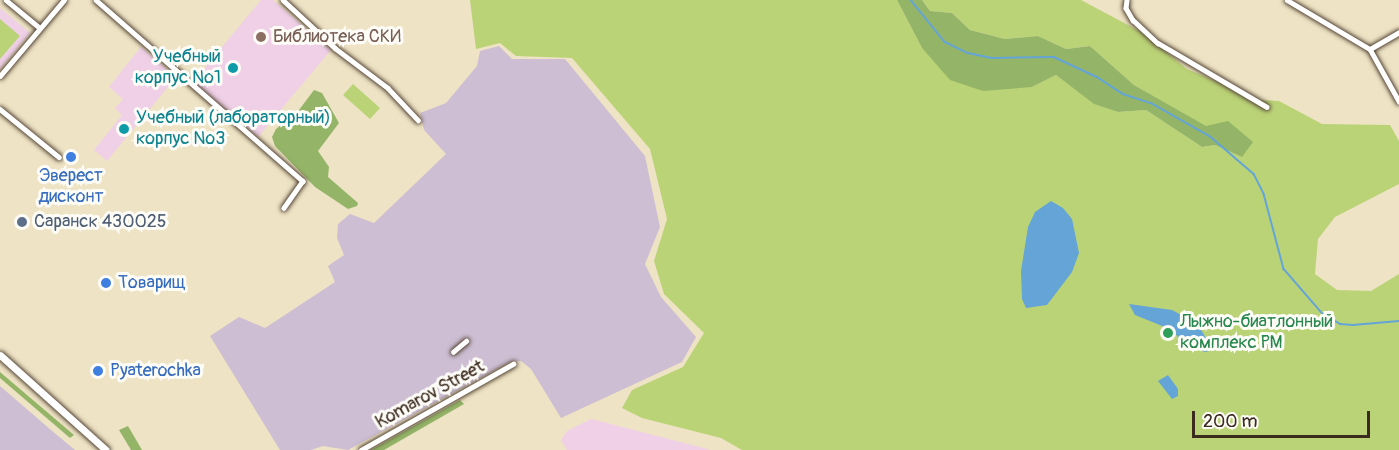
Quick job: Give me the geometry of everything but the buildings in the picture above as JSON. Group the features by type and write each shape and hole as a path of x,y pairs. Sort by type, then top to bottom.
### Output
{"main road":[{"path":"0,355 106,450"}],"street":[{"path":"6,0 40,28"},
{"path":"0,76 64,0"},
{"path":"96,0 303,181 284,208"},
{"path":"283,0 335,48 388,88 417,120"},
{"path":"1127,0 1126,8 1133,20 1158,43 1267,107"},
{"path":"1287,0 1370,49 1399,101"},
{"path":"1370,49 1399,32"},
{"path":"0,109 59,157"},
{"path":"453,352 466,341"},
{"name":"Komarov Street","path":"361,450 513,364"}],"shaded area":[{"path":"261,0 273,0 331,50 258,137 193,82"},
{"path":"0,8 30,33 0,69"},
{"path":"499,46 512,59 565,59 645,156 660,227 645,264 661,297 696,337 682,362 561,418 531,369 521,361 510,362 348,450 323,446 311,450 280,450 210,336 239,317 265,328 335,282 328,266 344,255 337,238 338,224 350,214 374,223 446,154 424,130 420,113 446,103 477,66 480,51"},
{"path":"141,47 176,77 107,161 94,150 122,115 115,108 123,99 109,87"},
{"path":"0,386 51,430 75,450 0,450"},
{"path":"591,419 711,450 567,450 561,440 567,431"}],"green space":[{"path":"470,0 897,0 922,48 1032,87 1056,75 1095,104 1118,112 1146,110 1202,147 1215,145 1242,157 1206,127 1134,85 1090,46 1066,49 1038,36 1005,39 970,30 952,13 930,11 922,0 1081,0 1143,33 1187,69 1261,100 1279,101 1322,124 1390,125 1399,141 1399,184 1335,217 1318,239 1315,274 1337,290 1371,291 1399,274 1399,450 742,450 721,438 642,418 622,408 632,390 683,367 704,333 664,294 654,261 667,219 650,149 572,58 516,56 500,43 476,49"},
{"path":"897,0 922,0 930,11 952,13 970,30 1005,39 1038,36 1066,49 1090,46 1134,85 1206,126 1228,121 1253,142 1242,157 1215,145 1202,147 1146,110 1118,112 1094,104 1056,75 1032,87 983,91 950,80 922,48"},
{"path":"0,19 20,36 0,59"},
{"path":"353,84 380,108 370,119 343,95"},
{"path":"314,90 322,93 339,123 318,151 329,167 328,177 358,203 357,206 348,209 315,187 275,146 272,137 276,129 299,110"},
{"path":"0,372 74,435 70,438 0,378"},
{"path":"460,400 464,404 384,450 371,450"},
{"path":"128,426 142,450 131,450 119,430"}],"water":[{"path":"1051,201 1063,208 1072,219 1079,253 1072,272 1047,305 1026,308 1022,299 1021,271 1028,227 1035,212"},
{"path":"1129,304 1172,310 1187,318 1200,328 1213,350 1205,352 1185,345 1172,330 1135,315"},
{"path":"1168,375 1178,389 1178,396 1172,399 1158,381"}],"waterway":[{"path":"911,0 945,42 968,53 991,58 1054,57 1097,77 1123,94 1151,103 1211,137 1254,174 1264,194 1284,269 1323,314 1340,324 1399,321"}],"place":[{"name":"Библиотека СКИ","path":"261,37"},
{"name":"Учебный корпус №1","path":"233,68"},
{"name":"Учебный (лабораторный) корпус №3","path":"124,129"},
{"name":"Эверест дисконт","path":"71,157"},
{"name":"Саранск 430025","path":"22,222"},
{"name":"Товарищ","path":"106,283"},
{"name":"Лыжно-биатлонный комплекс РМ","path":"1168,333"},
{"name":"Pyaterochka","path":"98,371"}]}
